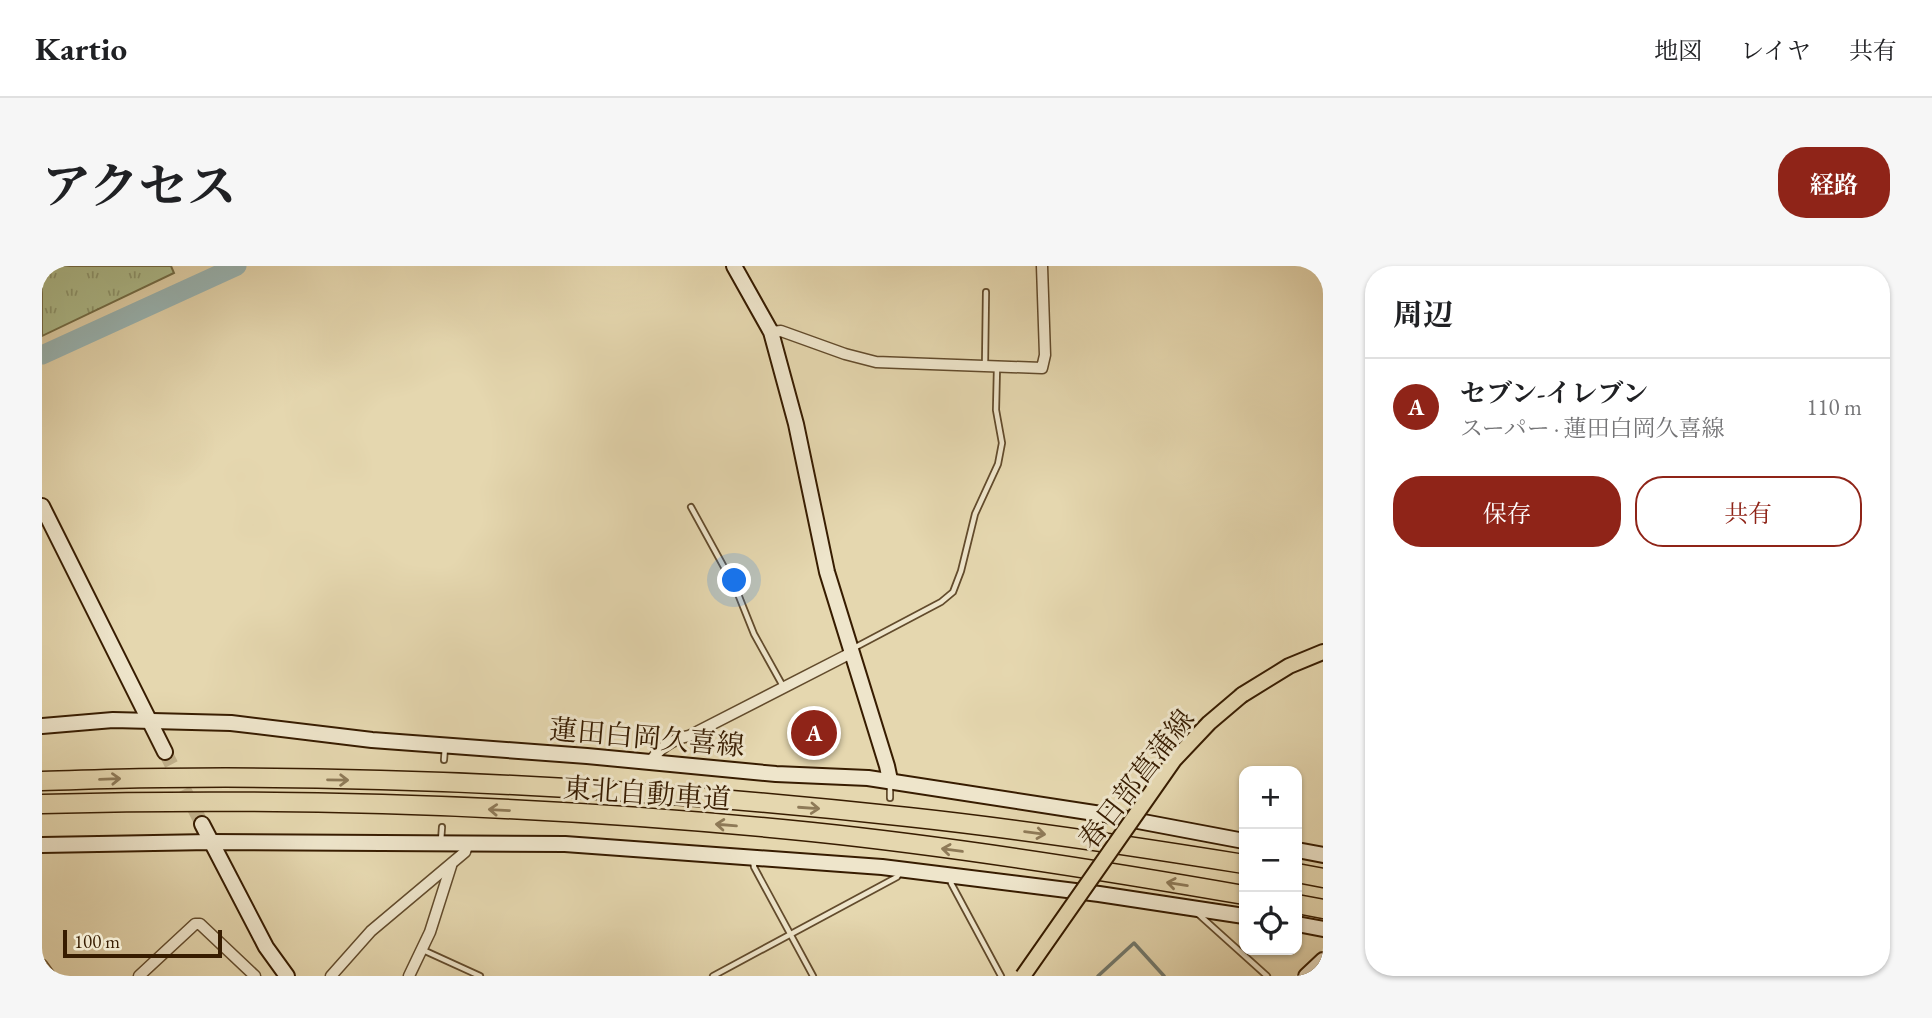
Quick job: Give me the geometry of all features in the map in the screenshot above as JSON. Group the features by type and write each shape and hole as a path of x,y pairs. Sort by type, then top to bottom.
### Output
{"highway":[{"name":"東北自動車道","path":"42,781 296,779 499,785 633,793 909,817 1098,841 1239,863"},
{"name":"東北自動車道","path":"42,804 363,804 668,820 813,832 902,843 1239,894"},
{"path":"1302,874 1323,877"},
{"path":"1302,905 1323,909"}],"main road":[{"name":"春日部菖蒲線","path":"1023,976 1174,760 1200,732 1242,695 1289,666 1323,652"}],"street":[{"path":"734,266 771,332 796,424 827,572 890,780"},
{"path":"771,332 781,331 876,362 1042,368 1045,355 1042,266"},
{"path":"42,506 165,752"},
{"path":"651,762 654,754 683,737 784,689 851,652"},
{"name":"蓮田白岡久喜線","path":"42,726 148,720 231,723 372,740 787,775 890,780 1101,814 1239,840"},
{"path":"202,824 265,947 284,975"},
{"path":"42,845 441,835 468,842 565,844 753,857 883,861 901,871 1239,915"},
{"path":"331,976 371,931 433,877 451,866 465,852 468,842"},
{"path":"1302,851 1323,855"},
{"path":"409,976 430,932 451,866"},
{"path":"139,976 195,924 200,924 255,976"},
{"path":"1302,925 1323,929"},
{"path":"1306,976 1323,960"},
{"path":"42,965 50,976"}],"lane":[{"path":"985,365 986,292"},
{"path":"851,652 941,602 953,592 975,514 998,464 1002,443 996,411 997,365"},
{"path":"691,506 736,589 754,634 784,689"},
{"path":"444,760 445,745"},
{"path":"890,780 890,798"},
{"path":"753,857 754,867 813,976"},
{"path":"713,976 897,877 901,871"},
{"path":"953,876 951,883 1000,976"},
{"path":"1196,908 1195,914 1268,976"},
{"path":"422,949 480,976"}],"green space":[{"path":"42,266 171,266 174,273 42,336"}],"waterway":[{"path":"42,355 237,266"},
{"path":"1098,976 1134,943 1164,976"}],"tunnel":[{"path":"165,752 202,824"}],"place":[{"name":"セブン-イレブン","path":"814,733"}]}
